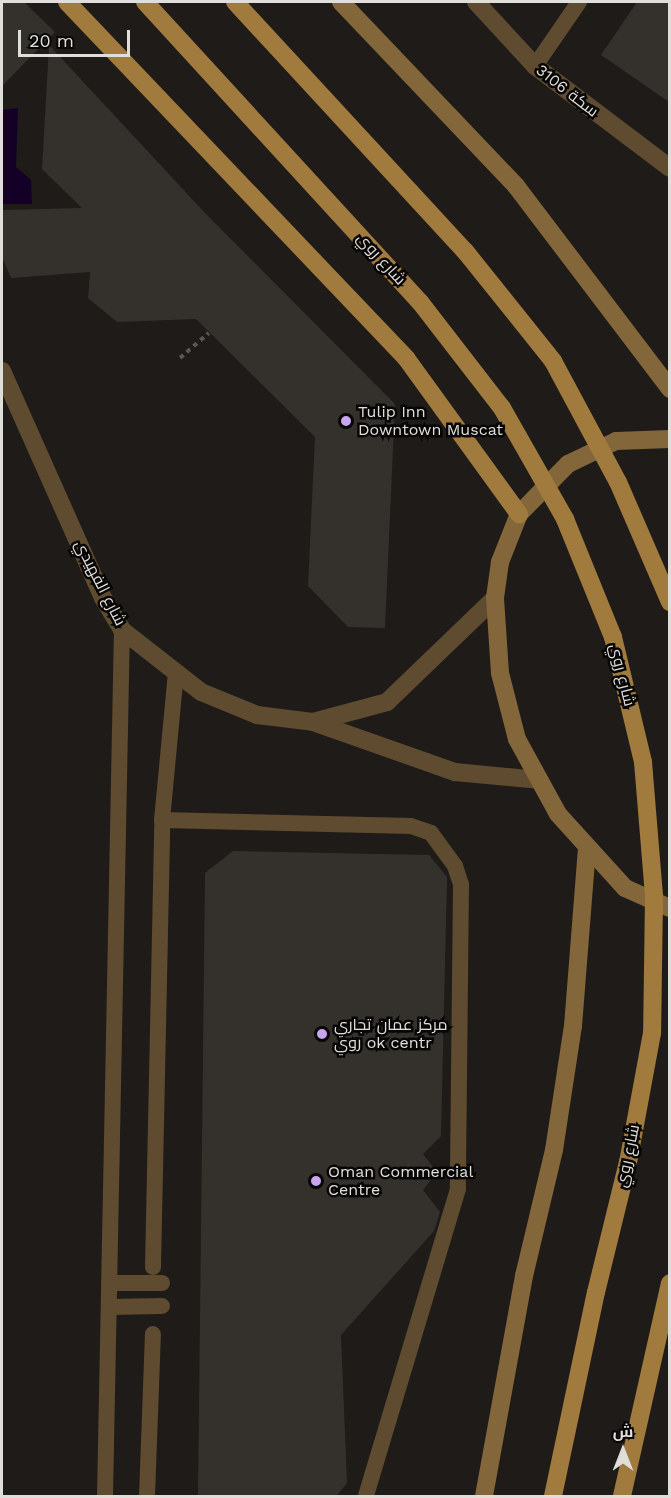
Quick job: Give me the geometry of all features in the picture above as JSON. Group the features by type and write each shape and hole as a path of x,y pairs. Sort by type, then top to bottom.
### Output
{"main road":[{"path":"67,2 406,358 519,514"},
{"name":"شارع روي","path":"145,2 420,302 502,408 565,519 613,637 643,762 654,897 652,1033 628,1162 596,1292 553,1497"},
{"path":"235,2 465,251 553,361 618,482 669,603"},
{"path":"340,2 516,186 669,389"},
{"path":"669,439 615,441 568,464 519,514 500,562 495,598 500,673 517,738 558,814 587,849 625,888 669,908"},
{"path":"484,1497 524,1276 556,1139 573,1026 587,849"},
{"path":"622,1497 668,1289"}],"street":[{"name":"سكة 3106","path":"476,2 535,66 669,168"},
{"name":"شارع الفهيدي","path":"2,371 104,598 122,630 176,673 201,692 257,715 313,722 455,772 539,780"},
{"name":"شارع الفهيدي","path":"313,722 387,702 495,598"}],"lane":[{"path":"535,66 579,2"},
{"path":"105,1497 122,630"},
{"path":"153,1267 162,820 176,673"},
{"path":"162,820 411,826 431,833 455,866 461,884 458,1189 366,1497"},
{"path":"109,1283 162,1283"},
{"path":"109,1307 162,1306"},
{"path":"147,1497 153,1334"}],"path":[{"path":"180,358 209,333"}],"shaded area":[{"path":"18,108 16,167 31,180 32,204 2,204 2,110"}],"building":[{"path":"2,2 24,2 55,32 2,86"},
{"path":"637,2 669,2 669,102 601,55"},
{"name":"Tulip Inn Downtown Muscat","path":"49,45 205,213 395,404 385,628 348,627 308,586 315,437 196,319 117,322 88,298 90,272 11,278 2,257 2,210 82,208 42,169"},
{"name":"Oman Commercial Centre","path":"233,851 429,855 447,877 441,1136 423,1154 437,1172 423,1190 440,1212 434,1231 341,1335 347,1483 336,1497 198,1497 205,873"}],"place":[{"name":"Tulip Inn Downtown Muscat","path":"346,421"},
{"name":"مركز عمان تجاري روي ok centr","path":"322,1034"},
{"name":"Oman Commercial Centre","path":"316,1181"}]}
